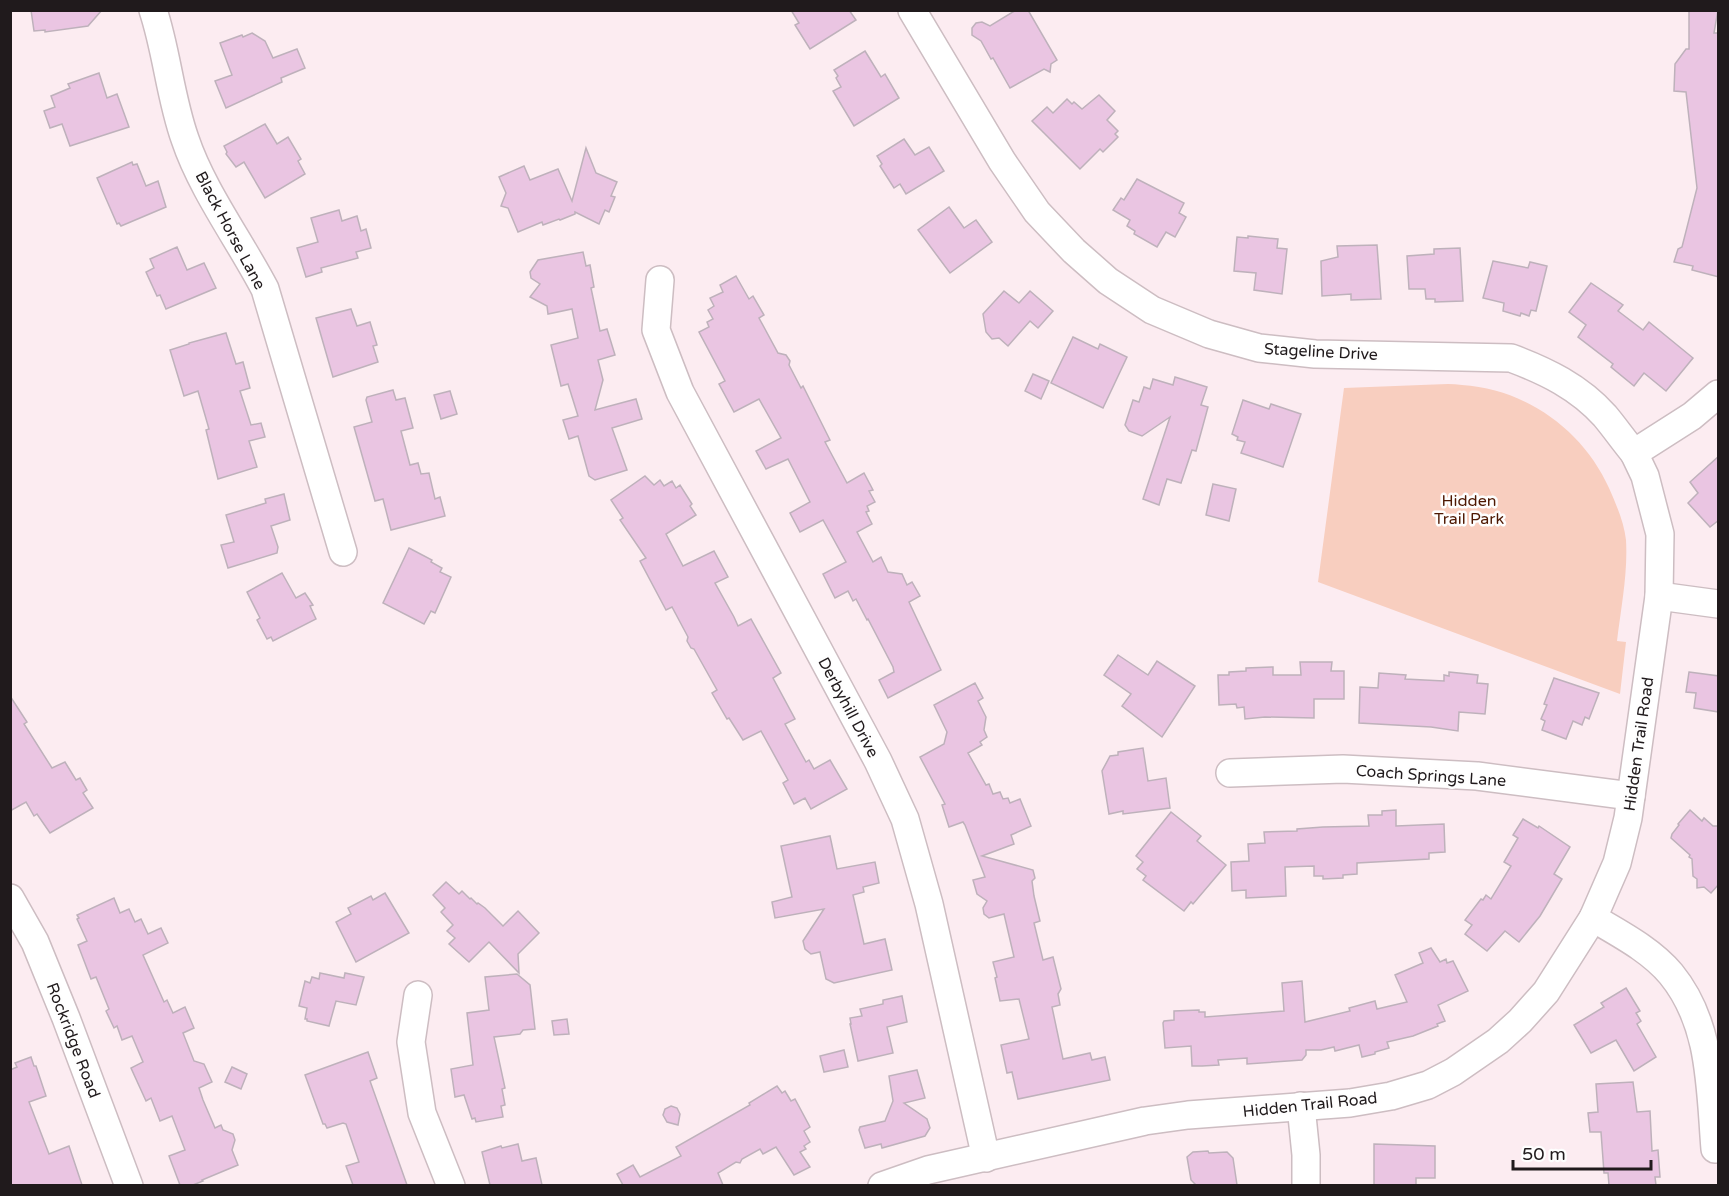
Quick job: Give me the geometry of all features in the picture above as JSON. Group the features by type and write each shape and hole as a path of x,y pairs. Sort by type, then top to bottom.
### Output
{"street":[{"name":"Black Horse Lane","path":"153,10 173,102 186,142 203,180 264,289 343,552"},
{"name":"Stageline Drive","path":"912,10 1002,161 1037,212 1074,251 1108,281 1152,310 1209,334 1259,348 1315,354 1511,358 1538,368 1564,382 1588,399 1605,416 1634,453"},
{"name":"Derbyhill Drive","path":"660,280 656,330 680,392 872,750 905,819 929,904 986,1158"},
{"path":"1634,453 1692,416 1719,394"},
{"name":"Hidden Trail Road","path":"882,1185 928,1170 1145,1121 1188,1114 1350,1103 1391,1095 1428,1085 1453,1072 1498,1041 1520,1021 1546,992 1593,918 1617,863 1628,818 1659,596 1660,534 1645,476 1634,453"},
{"path":"1659,596 1719,604"},
{"name":"Coach Springs Lane","path":"1230,773 1343,769 1478,776 1631,796"},
{"name":"Rockridge Road","path":"10,898 35,942 62,1007 129,1185"},
{"path":"1593,918 1648,954 1670,973 1688,999 1700,1023 1708,1056 1715,1149"},
{"path":"418,995 411,1042 422,1113 451,1185"},
{"path":"1301,1106 1306,1155 1306,1185"}],"green space":[{"name":"Hidden Trail Park","path":"1452,384 1486,388 1530,404 1550,416 1568,431 1598,467 1617,507 1626,540 1625,578 1617,641 1626,642 1620,694 1318,582 1344,388"}],"building":[{"path":"31,10 102,10 88,26 45,32 45,30 34,31"},
{"path":"791,10 849,10 856,20 810,49 795,25 799,23"},
{"path":"1016,10 1028,10 1057,60 1051,64 1050,72 1044,69 1010,88 981,41 972,35 972,28 976,23 982,22 990,26"},
{"path":"1689,10 1718,10 1714,33 1719,33 1719,277 1692,270 1693,266 1674,262 1678,249 1682,247 1697,188 1686,92 1674,91 1675,64 1686,49 1689,49"},
{"path":"252,33 265,41 273,58 297,49 305,68 281,78 282,82 226,108 215,81 232,75 220,43"},
{"path":"865,51 881,77 885,74 899,98 854,126 833,91 841,87 834,70"},
{"path":"99,73 107,98 117,94 129,127 70,146 62,124 50,128 44,111 55,107 51,96 70,88 68,84"},
{"path":"1099,95 1115,111 1107,120 1118,131 1115,134 1118,137 1103,152 1100,149 1080,169 1032,121 1047,107 1053,113 1067,99 1082,109"},
{"path":"265,124 277,144 288,137 301,159 298,161 305,174 265,198 244,162 236,167 226,154 224,146"},
{"path":"904,139 915,155 929,147 944,171 906,194 900,184 894,188 880,166 882,164 877,156"},
{"path":"586,148 596,173 617,182 611,196 615,197 609,212 605,210 599,224 575,212 560,220 543,225 542,222 518,232 508,208 501,206 506,193 499,177 524,166 530,180 558,169 572,201"},
{"path":"132,162 133,165 137,164 146,186 158,181 166,207 121,226 117,224 97,178"},
{"path":"1137,179 1184,203 1179,213 1186,217 1175,237 1166,232 1157,247 1134,234 1135,231 1127,226 1130,220 1113,210 1121,198 1124,200"},
{"path":"949,207 964,228 976,220 992,242 950,273 918,230"},
{"path":"339,210 342,221 357,216 361,231 366,229 371,248 356,252 358,258 321,268 322,272 306,277 297,248 318,242 311,218"},
{"path":"1248,236 1278,239 1277,248 1287,249 1282,294 1254,290 1256,273 1234,271 1237,237 1248,238"},
{"path":"1377,245 1381,299 1351,300 1351,294 1322,296 1321,261 1338,257 1337,246"},
{"path":"177,247 187,270 204,263 216,288 166,309 146,272 154,268 150,259"},
{"path":"1460,248 1463,301 1435,302 1435,299 1426,299 1425,289 1409,289 1407,256 1434,254 1434,249"},
{"path":"583,252 586,266 590,265 594,287 591,288 600,331 607,329 615,355 598,360 603,380 595,410 636,399 642,419 612,428 627,470 595,480 589,476 578,436 569,439 563,420 578,416 568,384 561,386 551,345 578,338 572,309 548,314 547,306 530,297 540,284 531,278 530,272 538,260"},
{"path":"1493,261 1528,268 1530,262 1547,266 1536,311 1531,310 1529,316 1521,313 1520,316 1503,311 1504,303 1483,298"},
{"path":"736,276 749,299 753,296 764,315 759,318 778,353 786,355 790,361 789,365 801,388 803,386 830,440 825,442 847,483 864,473 873,490 869,491 875,502 867,506 869,511 866,512 872,524 857,532 873,562 881,557 888,572 902,574 907,585 912,582 920,596 909,602 941,670 888,698 879,680 894,672 893,667 868,619 856,599 853,601 848,591 835,598 823,574 846,562 823,520 800,532 790,513 810,502 788,459 766,469 756,451 781,438 759,399 734,412 719,384 725,381 699,332 709,327 707,322 713,319 708,310 714,306 710,298 723,292 720,285"},
{"path":"1591,283 1623,305 1618,311 1643,330 1649,322 1693,358 1666,391 1644,373 1634,386 1611,367 1613,364 1578,337 1586,325 1569,312"},
{"path":"1004,291 1019,303 1030,291 1053,311 1038,328 1030,321 1008,346 999,338 992,339 986,332 983,314"},
{"path":"351,309 357,326 370,322 377,345 373,346 378,362 333,377 316,318"},
{"path":"226,333 236,364 243,362 250,388 240,391 251,425 261,423 265,437 249,441 257,467 218,479 206,430 209,429 198,391 184,396 170,350"},
{"path":"1073,337 1098,349 1100,344 1127,357 1103,408 1051,383"},
{"path":"1033,374 1049,381 1041,399 1025,391"},
{"path":"1175,377 1207,387 1201,405 1208,407 1196,451 1192,450 1181,483 1167,479 1159,505 1143,499 1170,417 1142,436 1129,431 1125,425 1133,400 1139,402 1144,387 1150,389 1153,379 1173,385"},
{"path":"393,390 396,400 405,398 413,428 401,431 410,465 418,463 421,474 429,473 435,499 440,497 445,516 391,530 383,499 375,501 354,427 372,422 367,397"},
{"path":"450,391 457,414 441,419 434,395"},
{"path":"1243,400 1269,409 1271,404 1301,414 1283,467 1241,453 1245,442 1237,440 1238,437 1232,434"},
{"path":"1719,456 1719,520 1710,527 1688,503 1698,493 1690,482"},
{"path":"645,476 654,485 660,480 664,486 672,481 676,488 680,485 696,515 666,534 683,566 714,551 728,577 715,583 738,626 751,619 781,673 773,678 795,719 785,724 806,762 809,760 814,769 830,760 847,789 811,809 805,798 794,804 783,783 788,780 761,731 743,740 729,718 727,719 712,693 717,690 687,641 688,637 672,607 666,610 640,561 646,558 620,520 623,518 611,500"},
{"path":"1213,484 1236,489 1229,521 1206,515"},
{"path":"284,494 290,520 271,526 278,547 277,553 228,568 221,545 234,542 226,515 266,503 265,499"},
{"path":"409,548 432,560 431,562 442,568 440,572 451,577 435,613 431,611 424,624 383,603"},
{"path":"282,573 296,598 305,593 313,605 310,606 316,619 273,641 271,637 267,639 247,592"},
{"path":"1118,655 1148,675 1157,661 1195,686 1162,737 1122,706 1131,694 1104,675"},
{"path":"1300,662 1332,662 1331,671 1344,671 1344,699 1314,699 1314,718 1245,719 1244,707 1237,708 1236,704 1219,705 1218,675 1246,671 1246,668 1273,667 1273,675 1301,675"},
{"path":"1449,672 1478,675 1477,683 1488,684 1485,714 1459,712 1458,731 1431,727 1359,723 1360,687 1378,688 1379,673 1406,675 1405,679 1444,681 1444,675 1449,676"},
{"path":"1689,672 1719,676 1719,712 1694,708 1696,693 1686,692"},
{"path":"1554,678 1599,693 1589,719 1585,717 1582,725 1573,721 1566,739 1542,730 1545,721 1541,719 1547,705 1544,704"},
{"path":"975,683 983,698 978,701 986,717 984,730 987,737 980,742 982,745 968,753 993,794 1000,792 1003,799 1008,798 1010,803 1020,799 1031,826 1011,835 1014,844 982,856 1033,870 1034,896 1040,921 1034,923 1043,960 1053,957 1061,989 1058,994 1060,1005 1052,1007 1063,1059 1090,1053 1092,1060 1105,1057 1110,1080 1018,1099 1012,1072 1007,1073 1001,1045 1029,1039 1019,999 1000,1001 995,978 997,977 993,962 1014,957 1004,914 989,918 984,914 983,908 987,901 977,894 973,880 985,877 965,825 963,822 949,827 942,805 945,804 920,757 944,744 947,732 934,705"},
{"path":"10,696 27,722 24,724 52,768 65,762 76,780 80,778 87,790 83,793 93,808 50,833 37,814 34,816 26,802 10,811"},
{"path":"1143,748 1148,781 1166,778 1170,808 1109,814 1102,771 1110,756 1118,755 1118,752"},
{"path":"1396,810 1396,826 1444,824 1445,852 1429,853 1429,859 1357,863 1357,874 1343,875 1343,878 1323,879 1323,876 1314,876 1314,866 1285,867 1286,896 1246,898 1246,890 1232,891 1231,862 1249,861 1248,844 1265,843 1264,832 1369,826 1368,815 1382,815 1382,811"},
{"path":"1690,810 1702,821 1704,818 1713,826 1719,826 1719,884 1711,893 1704,887 1697,888 1697,879 1693,876 1690,855 1671,838 1678,824"},
{"path":"1171,812 1201,836 1197,841 1226,865 1193,904 1191,902 1184,911 1143,880 1146,876 1137,869 1143,862 1136,856"},
{"path":"1523,819 1538,828 1539,826 1570,847 1554,874 1562,879 1540,916 1519,942 1505,931 1487,951 1465,934 1472,925 1465,920 1481,899 1483,900 1486,895 1491,899 1511,866 1504,862 1518,838 1513,835"},
{"path":"830,836 837,869 875,862 879,883 863,887 864,892 853,895 864,944 885,939 892,970 834,983 826,979 820,952 811,954 805,949 803,941 824,909 775,918 772,902 792,897 781,846"},
{"path":"446,882 459,894 462,891 485,908 503,926 518,911 539,933 518,954 519,973 489,942 469,962 449,944 455,938 447,931 453,925 441,912 445,908 433,895"},
{"path":"385,893 409,933 356,962 336,922 351,914 348,908 371,896 373,900"},
{"path":"114,898 120,913 129,909 135,922 141,919 148,934 161,928 168,943 143,955 164,1002 167,1000 173,1013 185,1007 194,1028 183,1033 194,1061 204,1064 212,1082 199,1088 203,1100 215,1128 221,1125 223,1130 233,1134 235,1140 232,1150 238,1165 193,1185 180,1185 169,1156 185,1150 172,1116 160,1121 151,1098 146,1101 131,1068 143,1062 132,1036 122,1040 117,1026 114,1028 106,1011 109,1009 96,977 91,979 78,945 87,941 77,915"},
{"path":"1431,948 1440,962 1446,959 1447,963 1453,961 1468,991 1438,1005 1445,1021 1437,1024 1438,1026 1413,1036 1387,1042 1389,1048 1375,1052 1375,1054 1362,1057 1359,1045 1335,1051 1334,1047 1306,1050 1306,1055 1302,1060 1247,1064 1247,1058 1218,1060 1219,1065 1192,1066 1191,1046 1165,1048 1163,1023 1174,1020 1174,1011 1199,1010 1199,1012 1205,1012 1205,1017 1284,1011 1282,983 1302,981 1305,1022 1350,1011 1349,1008 1375,1001 1377,1009 1407,1002 1395,975 1423,963 1419,953"},
{"path":"320,973 344,978 345,973 364,977 356,1005 336,1001 329,1026 307,1021 305,1019 307,1008 299,1006 305,981 310,983 312,977 319,979"},
{"path":"517,974 530,985 535,1029 523,1030 520,1034 494,1037 505,1088 502,1089 505,1105 501,1106 503,1117 476,1122 475,1118 472,1119 464,1095 455,1097 451,1069 473,1065 467,1013 489,1010 485,977"},
{"path":"1626,988 1640,1011 1636,1013 1641,1021 1637,1024 1656,1057 1634,1071 1616,1040 1591,1053 1574,1025 1604,1007 1601,1003"},
{"path":"902,996 907,1022 887,1027 893,1053 858,1061 850,1018 862,1016 860,1009 883,1004 883,1000"},
{"path":"567,1019 569,1034 554,1035 552,1021"},
{"path":"844,1050 848,1067 824,1072 820,1056"},
{"path":"368,1052 377,1078 370,1081 407,1185 353,1185 346,1166 359,1162 346,1124 327,1128 323,1124 305,1075"},
{"path":"31,1057 46,1096 29,1102 49,1154 69,1146 82,1185 10,1185 10,1070 17,1067 15,1063"},
{"path":"232,1067 247,1074 241,1089 225,1082"},
{"path":"917,1070 925,1098 904,1103 927,1119 930,1128 925,1136 882,1148 881,1144 865,1148 860,1127 885,1121 893,1101 889,1076"},
{"path":"1633,1082 1637,1112 1650,1111 1652,1151 1658,1150 1660,1177 1655,1177 1656,1185 1609,1185 1608,1173 1604,1173 1601,1132 1590,1132 1588,1113 1598,1112 1596,1084"},
{"path":"777,1086 782,1093 785,1091 791,1101 795,1099 810,1127 804,1131 810,1142 804,1146 806,1149 800,1152 810,1167 794,1175 776,1147 763,1154 760,1149 742,1159 740,1163 736,1162 718,1173 723,1185 623,1185 617,1174 633,1165 640,1177 681,1156 676,1147 750,1105 749,1103"},
{"path":"671,1106 677,1108 680,1114 678,1125 667,1122 663,1115 665,1109"},
{"path":"518,1144 522,1161 536,1158 542,1185 490,1185 482,1152"},
{"path":"1374,1144 1435,1146 1435,1178 1416,1178 1416,1185 1374,1185"},
{"path":"1208,1151 1209,1153 1227,1152 1233,1158 1237,1185 1196,1185 1191,1180 1187,1157 1193,1152"}]}
